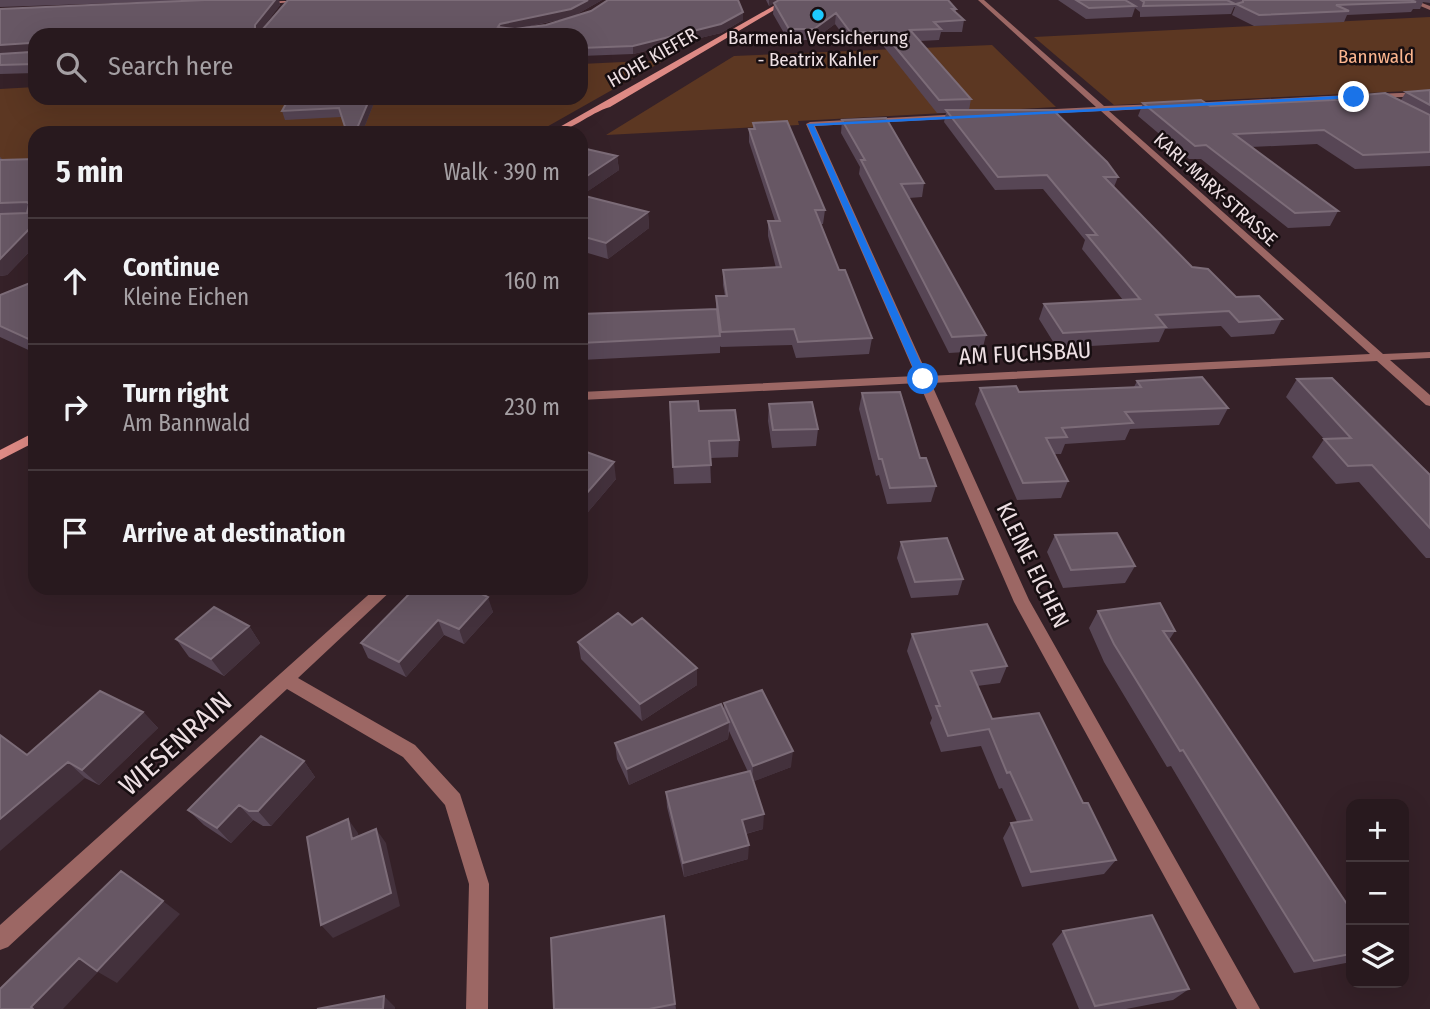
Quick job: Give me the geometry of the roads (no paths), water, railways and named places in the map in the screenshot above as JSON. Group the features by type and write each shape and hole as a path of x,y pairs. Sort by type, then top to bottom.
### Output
{"street":[{"path":"248,3 323,0"},
{"name":"HOHE KIEFER","path":"565,126 594,109 607,105 788,0"},
{"name":"KARL-MARX-STRASSE","path":"981,0 1430,402"},
{"path":"1409,0 1430,8"},
{"path":"1384,102 1368,96 1430,94"},
{"path":"1181,105 1354,97"},
{"name":"HOHE KIEFER","path":"578,126 605,110 607,105"},
{"path":"1025,113 1167,106"},
{"name":"KLEINE EICHEN","path":"971,116 810,124 1022,602 1249,1009"},
{"name":"AM FUCHSBAU","path":"588,396 1430,355"},
{"path":"0,456 28,440"},
{"name":"WIESENRAIN","path":"0,939 378,595"},
{"path":"287,680 409,751 453,800 479,884 477,1009"}],"place":[{"name":"Barmenia Versicherung - Beatrix Kahler","path":"818,15"}],"park label":[{"name":"Bannwald","path":"1376,56"}]}
